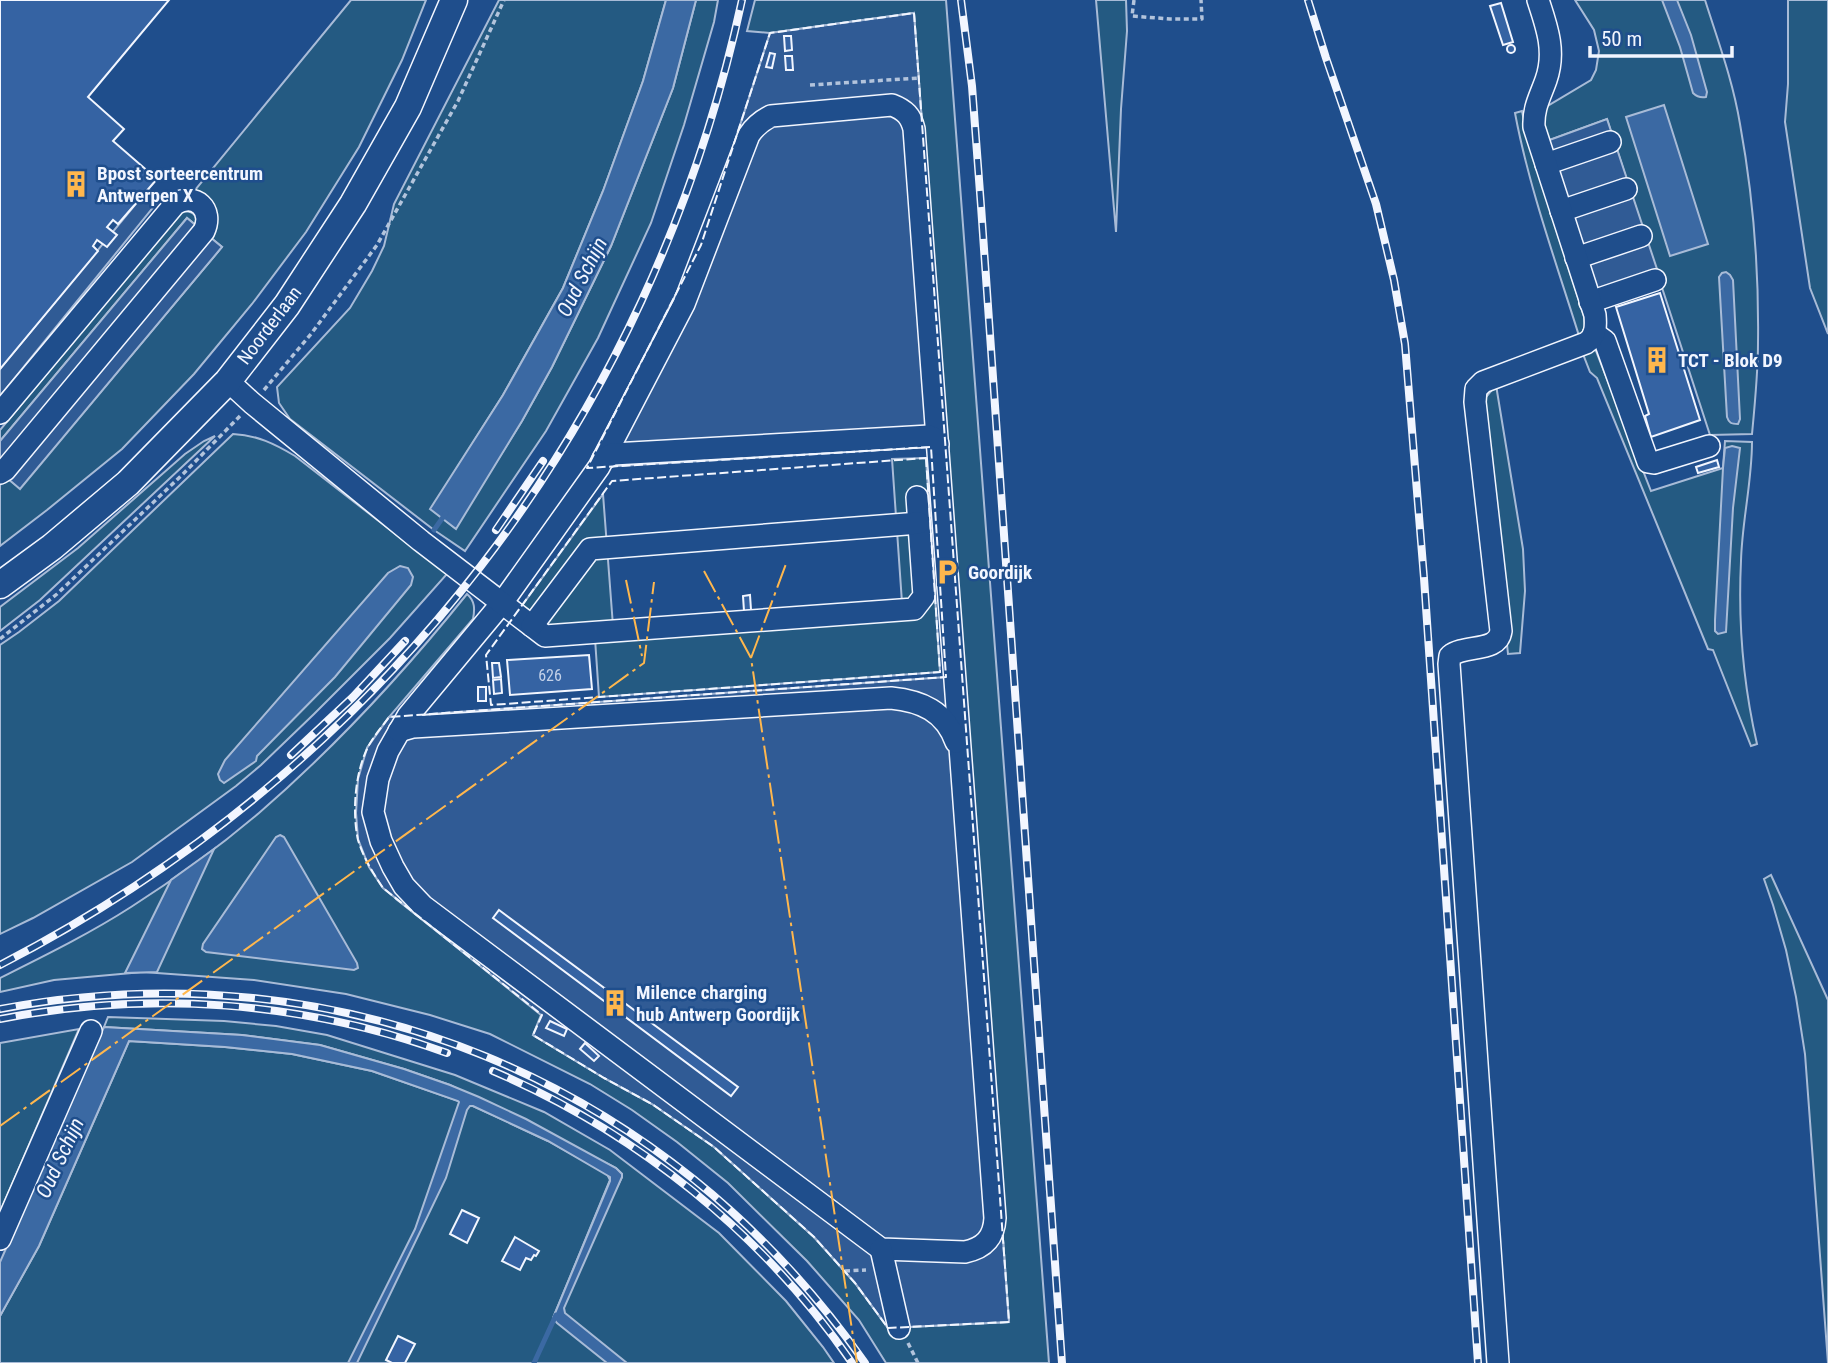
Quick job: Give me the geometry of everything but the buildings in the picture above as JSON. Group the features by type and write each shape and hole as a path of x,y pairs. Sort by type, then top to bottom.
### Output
{"main road":[{"name":"Noorderlaan","path":"0,584 52,547 128,483 228,381 286,305 353,204 408,107 454,0"}],"street":[{"path":"1498,1363 1449,664 1450,656 1457,651 1496,643 1501,631 1475,402 1476,389 1483,382 1579,347 1590,340 1596,324 1537,137 1534,115 1536,101 1546,79 1552,51 1538,0"},
{"path":"884,106 901,108 907,113 915,129 995,1219 995,1228 990,1238 975,1250 965,1252 881,1249 423,906 404,886 381,841 373,812 378,779 388,751 408,716 502,603 603,459 684,304 754,127 771,116 884,106"},
{"path":"1546,164 1610,142"},
{"path":"1561,211 1626,189"},
{"path":"0,413 175,204 183,199 195,200 200,204 205,209 208,223 204,230 0,473"},
{"path":"1576,257 1641,236"},
{"path":"1591,302 1655,280"},
{"path":"1594,333 1605,341 1648,462 1654,464 1709,446"},
{"path":"228,381 421,541 545,636 914,609 924,596 917,497"},
{"path":"603,459 613,454 929,436 938,444"},
{"path":"533,626 590,549 919,523"},
{"path":"400,731 426,726 891,698 911,700 929,708 950,729 960,757"},
{"path":"0,1239 92,1031"},
{"path":"881,1249 899,1328"}],"path":[{"path":"1134,0 1132,16 1202,19 1201,0"},
{"path":"810,85 919,78"}],"shaded area":[{"path":"351,0 426,0 402,60 359,147 306,232 252,304 194,374 122,449 0,546 0,485 8,479 20,488 222,247 211,238 217,223 215,211 195,190"},
{"path":"499,0 666,0 643,81 603,191 563,288 503,395 431,509 455,528 522,421 552,367 611,246 673,88 696,0 718,0 684,125 651,223 598,338 546,431 465,551 290,419 279,403 277,387 350,308 372,271 384,246 394,204"},
{"path":"755,0 946,0 1049,1363 886,1363 859,1320 807,1261 728,1183 632,1110 590,1084 490,1034 430,1015 346,994 254,980 143,972 54,980 0,992 0,978 83,936 131,907 196,862 259,813 368,708 467,594 474,605 473,619 389,717 367,748 396,899 542,1015 533,1035 652,1104 714,1147 814,1237 855,1283 888,1328 1009,1322 914,13 770,33 747,31"},
{"path":"1096,0 1126,0 1127,31 1116,232"},
{"path":"1575,0 1705,0 1737,108 1752,205 1758,316 1752,434 1710,435 1607,119 1544,142 1541,129 1546,107 1591,80 1596,70 1599,51 1594,30"},
{"path":"1788,0 1828,0 1828,334 1810,288 1785,122"},
{"name":"Goordijk","path":"914,13 1009,1322 888,1328 855,1283 814,1237 714,1147 652,1104 533,1035 541,1015 383,888 369,867 358,839 356,813 358,779 367,748 389,717 946,677 930,447 587,468 701,245 770,33"},
{"path":"1522,111 1528,141 1584,316 1585,329 1580,339 1528,170 1515,113"},
{"path":"1607,119 1663,287 1597,309 1544,142"},
{"path":"148,189 160,199 0,396 0,369"},
{"path":"185,211 195,216 197,226 187,218 0,441 0,430 180,213"},
{"path":"187,218 222,247 20,489 0,472 0,441"},
{"path":"1594,346 1651,491 1723,468 1725,441 1752,442 1742,546 1740,607 1745,675 1757,744 1751,746 1713,650 1708,649 1597,378 1590,372 1583,354"},
{"path":"1496,385 1523,549 1525,591 1520,653 1508,654 1483,406 1486,397"},
{"path":"233,434 266,441 295,456 447,574 390,638 261,765 236,786 132,862 0,934 0,645 59,601"},
{"path":"215,436 40,600 0,631 0,607 78,548 185,454"},
{"path":"926,458 940,672 599,697 594,624 547,627 521,607 603,494 614,639 903,617 892,459"},
{"path":"1771,875 1828,1000 1828,1363 1805,1054 1786,950 1764,879"},
{"path":"108,1017 224,1021 327,1035 455,1075 544,1112 610,1150 719,1233 786,1301 834,1363 0,1363 0,1316 39,1246 129,1041 292,1054 372,1071 473,1106 548,1141 607,1174 610,1180 553,1318 622,1177 616,1168 450,1085 404,1069 320,1045 242,1035 104,1027"},
{"path":"79,1029 0,1212 0,1043"}],"water":[{"path":"666,0 696,0 673,88 611,246 552,367 456,529 430,509 503,395 563,288 603,191 643,81"},
{"path":"1662,0 1677,0 1691,35 1707,92 1706,97 1693,93 1680,47"},
{"path":"1664,105 1708,244 1670,256 1626,117"},
{"path":"1726,272 1733,280 1740,419 1738,424 1731,423 1727,417 1719,277"},
{"path":"1725,448 1740,448 1733,508 1726,632 1718,634 1715,631 1715,620 1723,468"},
{"path":"400,566 408,568 413,577 411,585 335,677 257,756 256,761 224,783 220,780 218,774 225,760 388,573"},
{"path":"276,837 284,837 358,968 354,970 206,952 202,949"},
{"path":"214,849 157,972 125,973 171,880"},
{"path":"104,1027 242,1035 320,1045 404,1069 479,1097 616,1168 622,1177 564,1308 565,1313 627,1363 607,1363 553,1318 610,1177 548,1141 470,1106 446,1178 357,1363 348,1363 415,1229 459,1102 372,1071 292,1054 225,1047 129,1041 39,1246 0,1316 0,1262"}],"waterway":[{"name":"Oud Schijn","path":"434,530 446,513"},
{"path":"534,1363 556,1315"}],"railway":[{"path":"0,965 138,884 265,790 379,684 480,566 568,439 642,301 700,155 742,0"},
{"path":"961,0 972,86 981,206 1062,1363"},
{"path":"1308,0 1376,204 1394,280 1405,344 1424,578 1478,1363"},
{"path":"496,530 543,461"},
{"path":"291,755 353,697 405,641"},
{"path":"0,1009 126,994 250,998 370,1019 485,1056 594,1110 694,1180 785,1264 865,1363"},
{"path":"0,1019 113,1005 169,1003 226,1006 338,1022 393,1035 447,1053"},
{"path":"493,1071 597,1124 646,1156 693,1192 737,1230 779,1272 817,1316 852,1363"}],"fence":[{"path":"914,13 1009,1322 888,1328 855,1283 814,1237 714,1147 652,1104 533,1035 542,1015 383,888 360,846 355,805 357,781 363,759 389,717 946,677 931,447 587,468 701,245 770,33 914,13"},
{"path":"926,458 940,672 491,705 486,655 612,481 926,458"}],"power":[{"path":"751,658 786,564"},
{"path":"704,571 751,658 857,1363"},
{"path":"626,580 642,656"},
{"path":"0,1126 644,663 654,582"}],"place":[{"name":"Bpost sorteercentrum Antwerpen X","path":"76,184"},
{"name":"TCT - Blok D9","path":"1657,360"},
{"name":"Goordijk","path":"947,572"},
{"name":"Milence charging hub Antwerp Goordijk","path":"615,1003"}]}
